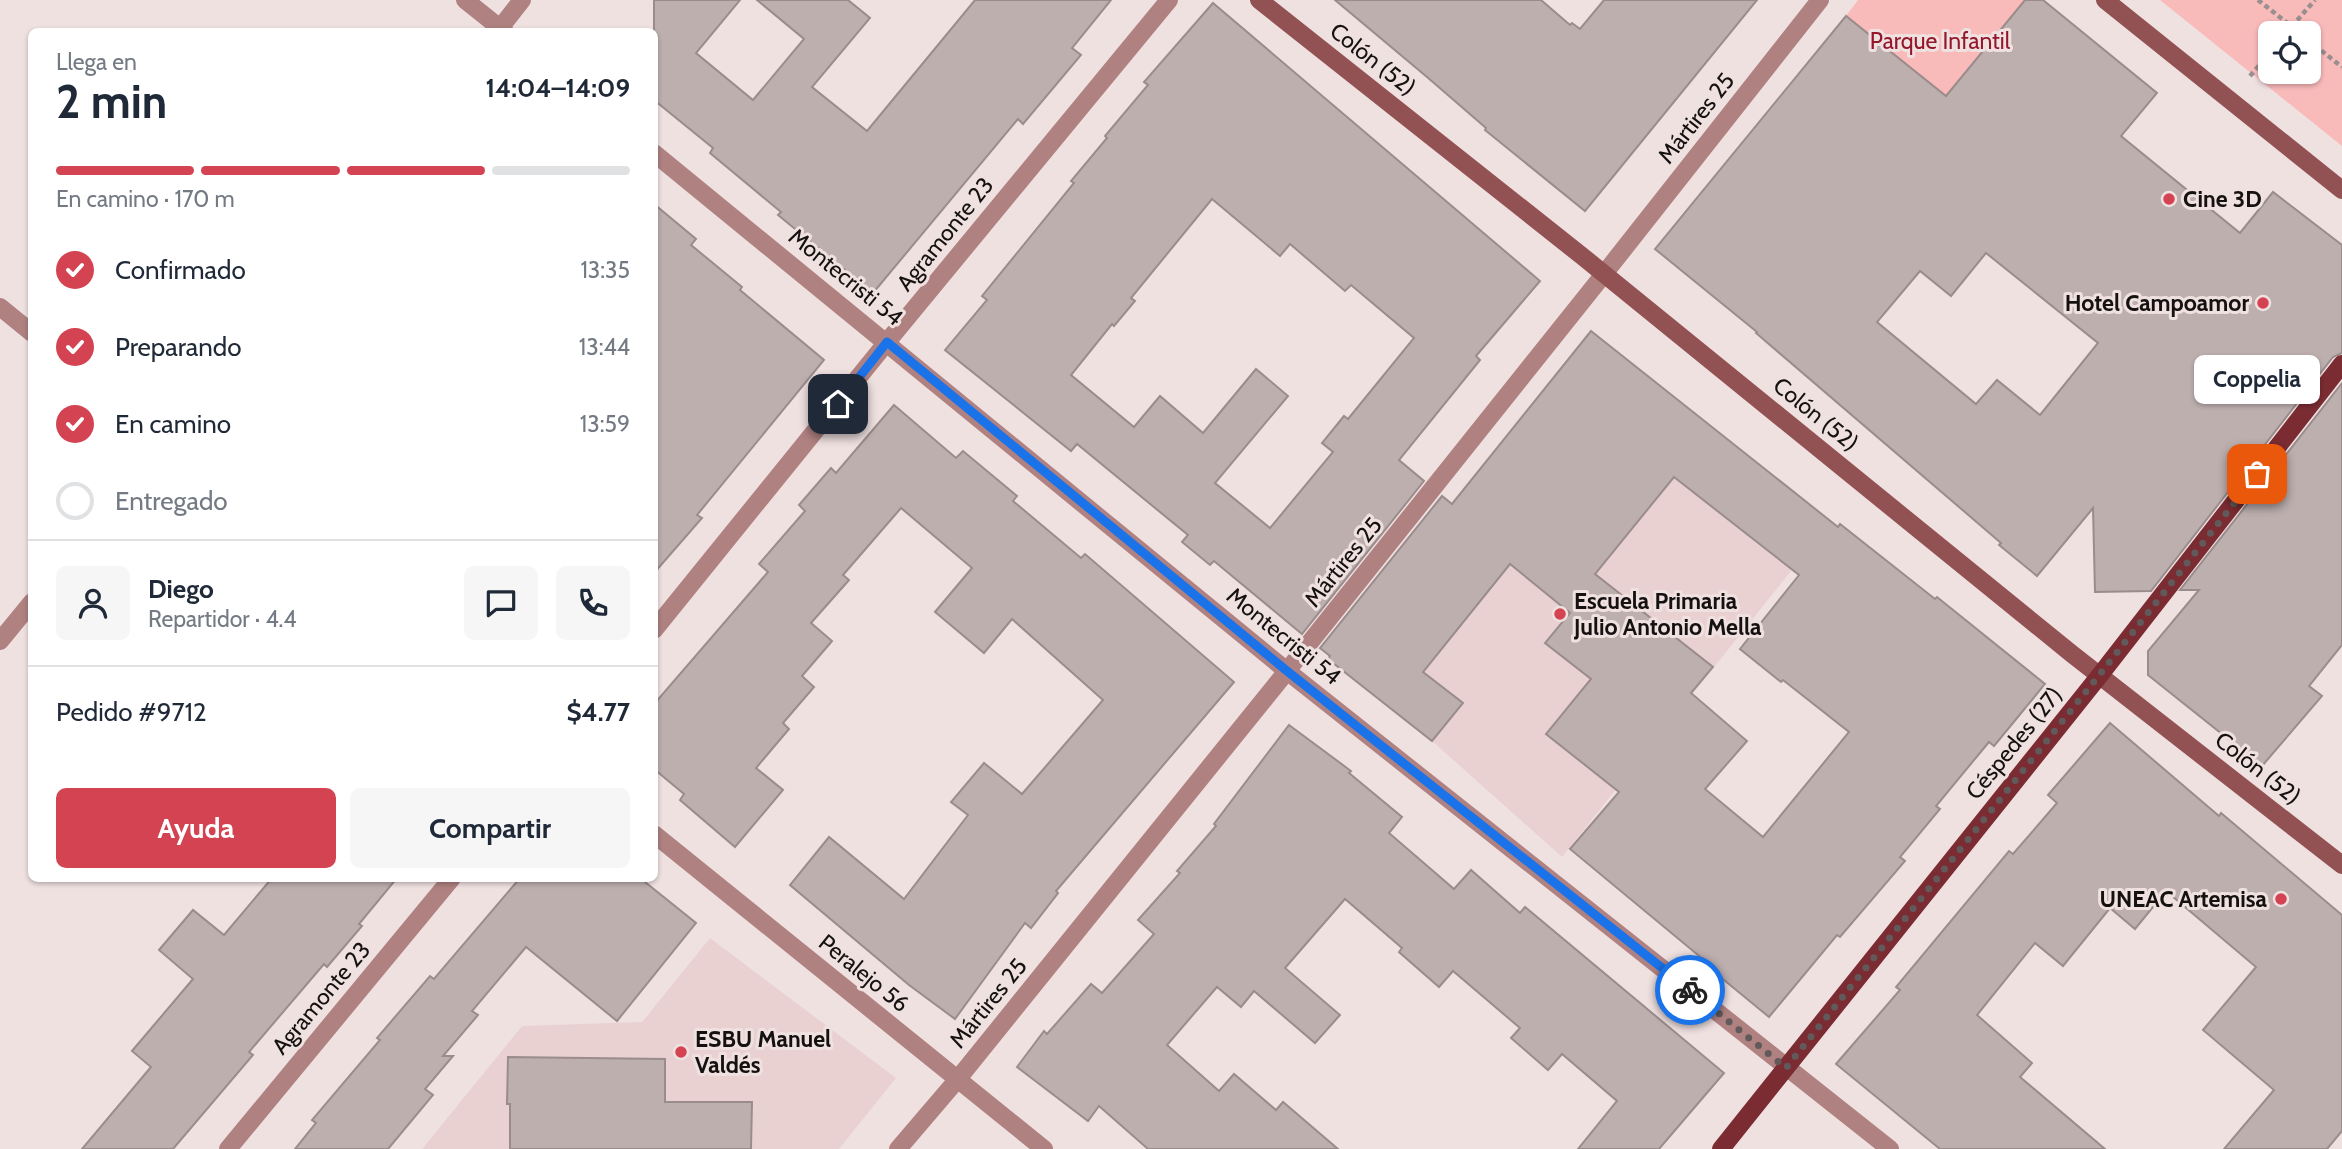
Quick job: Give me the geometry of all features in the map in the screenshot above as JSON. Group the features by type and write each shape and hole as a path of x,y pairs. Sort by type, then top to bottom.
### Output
{"main road":[{"name":"Colón (52)","path":"1259,0 1604,274 2072,654 2342,865"},
{"path":"2105,0 2342,190"},
{"name":"Céspedes (27)","path":"1721,1149 2100,674 2342,364"}],"street":[{"path":"466,0 498,28"},
{"path":"501,28 522,0"},
{"name":"Agramonte 23","path":"658,626 887,342 1169,0"},
{"name":"Mártires 25","path":"898,1149 957,1080 1287,671 1820,0"},
{"name":"Montecristi 54","path":"658,156 1287,671 1890,1149"},
{"path":"0,307 28,330"},
{"path":"0,641 28,607"},
{"name":"Peralejo 56","path":"658,837 1044,1149"},
{"name":"Agramonte 23","path":"228,1149 449,882"}],"path":[{"path":"2258,0 2284,21"},
{"path":"2297,21 2315,0"},
{"path":"2321,50 2342,67"}],"shaded area":[{"name":"Escuela Primaria Julio Antonio Mella","path":"1591,331 1831,521 1562,857 1432,741 1328,659"},
{"name":"ESBU Manuel Valdés","path":"710,938 896,1078 839,1149 422,1149 522,1026 642,1022"}],"green space":[{"name":"Parque Infantil","path":"1858,0 2025,0 1946,97 1846,16"},
{"path":"2160,0 2342,0 2342,146 2265,84 2321,84 2321,21 2258,21 2258,79"}],"building":[{"path":"654,0 740,0 696,53 753,100 804,39 757,0 848,0 870,18 812,87 867,131 975,0 1111,0 1072,48 1081,55 1023,124 1018,119 873,293 778,215 781,212 710,153 713,148 658,103 658,28 654,28"},
{"path":"1335,0 1541,0 1570,25 1572,23 1580,29 1604,0 1757,0 1585,211 1485,130 1486,128"},
{"path":"2025,0 2043,0 2157,93 2121,136 2240,233 2273,192 2342,245 2342,353 2333,357 2151,591 2095,592 2093,508 2037,576 1757,332 1655,249 1846,16 1946,96","holes":["1986,253 2098,343 2040,415 1997,380 1976,404 1877,322 1920,271 1951,296"]},
{"path":"1213,3 1540,281 1476,356 1480,360 1399,460 1424,481 1302,634 1214,561 1210,565 1182,542 1188,535 1077,444 1071,451 945,350 987,300 982,296 1074,183 1071,181 1148,85 1144,82","holes":["1212,199 1280,256 1290,244 1345,291 1351,285 1414,338 1348,419 1344,416 1322,443 1333,452 1270,528 1215,483 1288,396 1256,369 1203,433 1160,396 1134,427 1071,375 1112,324 1114,326 1135,301 1131,298"]},
{"path":"658,207 696,239 691,245 824,360 697,515 702,518 658,568"},
{"path":"1591,331 1838,527 1840,524 1935,599 1937,597 2045,684 1994,746 1989,742 1936,806 1940,809 1900,857 1905,861 1840,937 1837,935 1769,1017 1570,849 1619,792 1546,734 1591,679 1545,643 1570,613 1510,564 1423,672 1463,703 1432,741 1328,659 1330,656 1320,648 1442,496 1452,504","holes":["1674,477 1799,575 1740,649 1849,732 1763,837 1705,789 1747,741 1691,693 1713,667 1595,574"]},
{"path":"2342,383 2342,645 2309,686 2322,696 2262,766 2148,675 2148,651 2199,590 2180,590"},
{"path":"894,405 956,458 963,451 1017,496 1013,501 1081,558 1085,554 1234,682 1056,891 1058,893 1031,928 1025,923 955,1019 909,985 790,885 829,837 904,899 968,815 951,802 984,763 1022,794 1103,700 1012,619 984,653 935,612 972,568 901,508 843,575 849,580 811,623 832,641 802,676 814,687 783,723 789,729 756,768 783,790 735,847 680,800 684,794 658,772 658,699 768,572 759,564 805,511 799,505 831,468 836,473"},
{"path":"2110,723 2219,816 2221,813 2342,915 2342,1131 2327,1149 2224,1149 2274,1090 2203,1030 2256,967 2166,891 2135,929 2110,908 2063,966 2035,943 1977,1015 2032,1063 2020,1077 2105,1149 1940,1149 1836,1064 1900,990 1896,987 2009,851 2013,854 2057,803 2048,795"},
{"path":"1289,725 1351,771 1349,773 1402,817 1389,833 1454,889 1471,870 1520,913 1525,907 1724,1073 1659,1149 1578,1149 1617,1101 1562,1054 1548,1070 1511,1038 1520,1028 1453,971 1439,987 1399,952 1402,948 1345,899 1285,968 1340,1015 1315,1043 1254,991 1241,1007 1217,987 1167,1045 1219,1091 1234,1074 1276,1110 1283,1102 1338,1149 1148,1149 1099,1106 1088,1121 1017,1067 1044,1031 1047,1034 1091,984 1102,993 1154,934 1138,920 1180,873 1177,871 1216,826 1214,824"},
{"path":"269,882 394,882 359,924 362,926 327,967 324,964 249,1052 253,1055 173,1149 82,1149 151,1067 132,1051 193,979 159,950 193,910 224,935"},
{"path":"517,882 645,882 696,923 617,1021 526,947 472,1011 478,1015 443,1056 453,1056 425,1089 433,1095 388,1149 295,1149 316,1123 312,1120 380,1040 377,1038 430,976 434,979"},
{"path":"508,1057 665,1059 665,1102 752,1102 751,1149 510,1149"}],"way so far":[{"path":"1690,990 1786,1068 2257,474"}],"place":[{"name":"Cine 3D","path":"2169,199"},
{"name":"Hotel Campoamor","path":"2263,303"},
{"name":"Coppelia","path":"2257,474"},
{"name":"Escuela Primaria Julio Antonio Mella","path":"1560,614"},
{"name":"UNEAC Artemisa","path":"2281,899"},
{"name":"ESBU Manuel Valdés","path":"681,1052"}],"route":[{"path":"838,404 887,342 1287,671 1690,990"}]}
